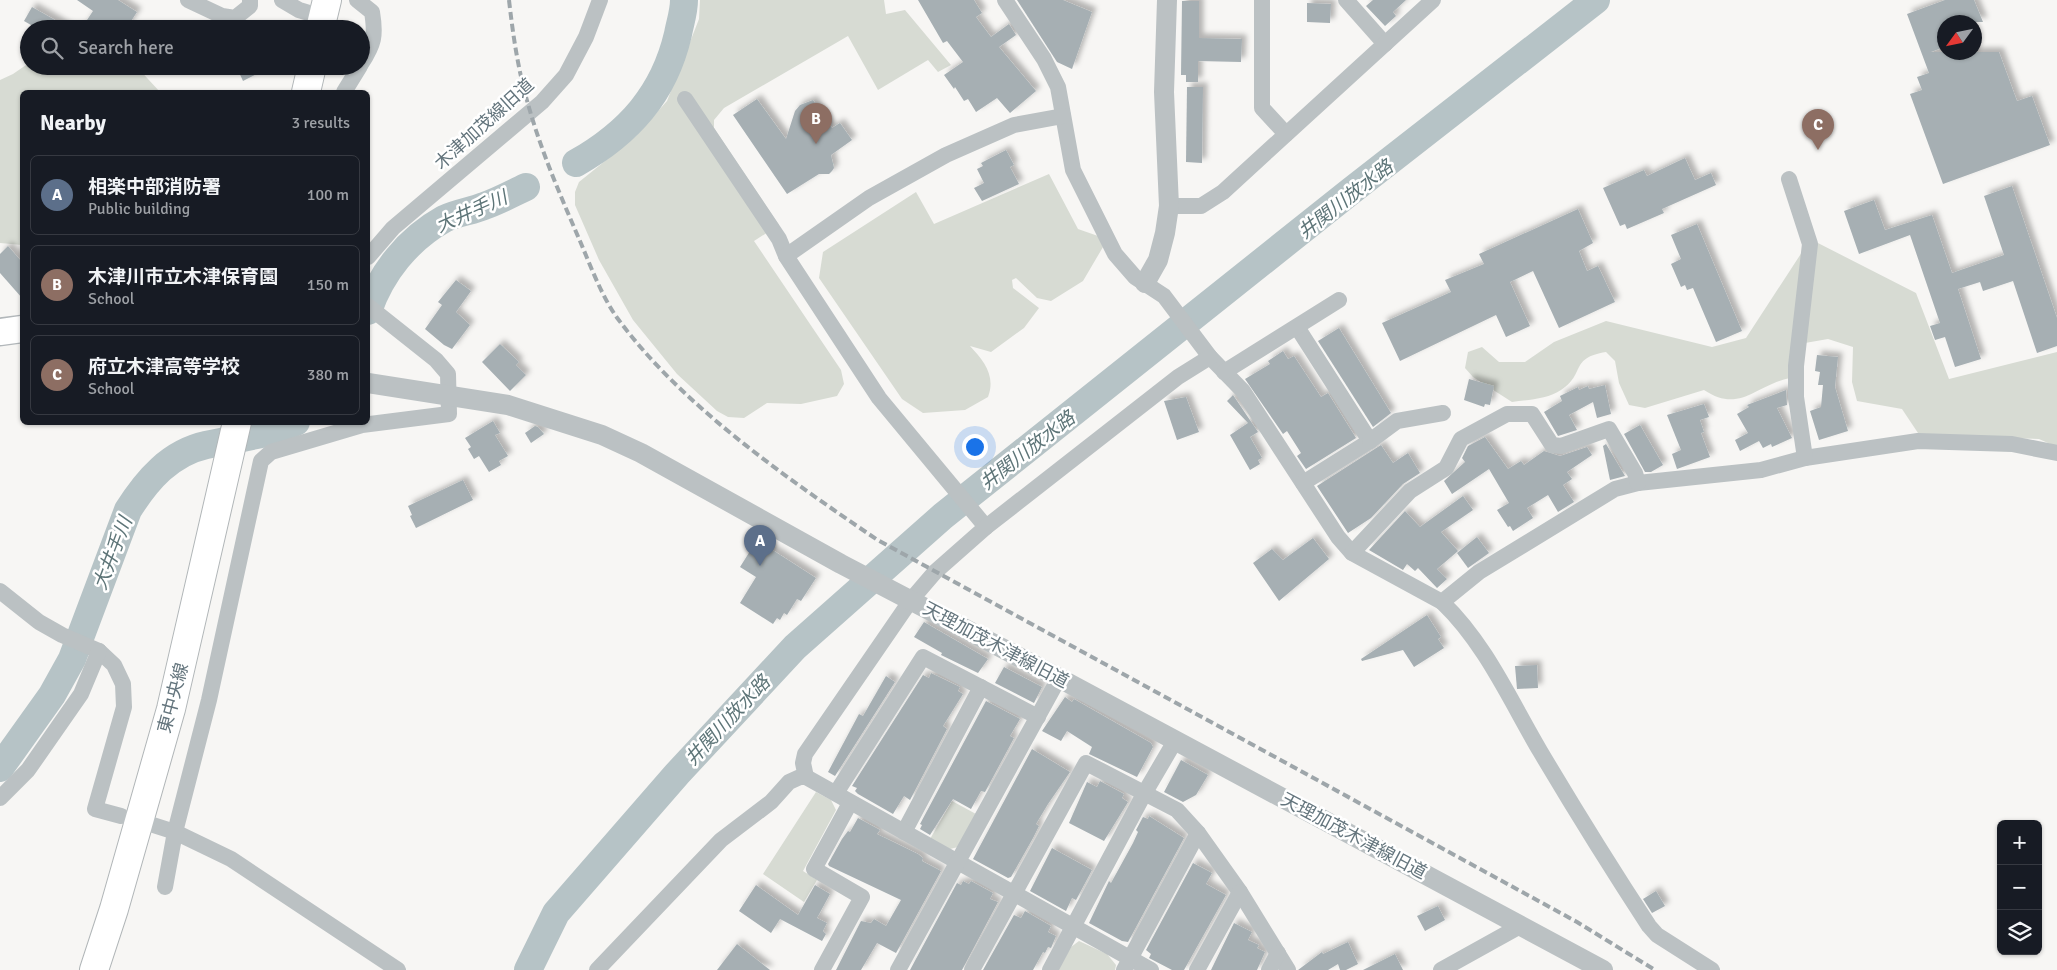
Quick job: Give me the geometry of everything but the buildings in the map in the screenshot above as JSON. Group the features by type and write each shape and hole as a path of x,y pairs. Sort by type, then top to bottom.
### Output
{"highway":[{"path":"306,90 310,75"},
{"name":"東中央線","path":"94,970 114,909 176,692 236,425"}],"main road":[{"path":"0,332 20,329"}],"street":[{"path":"188,0 222,16 235,18 250,6 250,0"},
{"path":"282,0 299,10 323,15"},
{"path":"357,0 372,12 375,28 373,44 370,49"},
{"name":"木津加茂線旧道","path":"370,255 393,228 542,102 566,75 586,37 600,0"},
{"path":"1005,0 1044,59 1058,87 1073,170 1115,254 1135,277 1164,296 1206,351 1243,391 1338,537 1352,553 1442,602 1461,622 1495,672 1586,830 1649,926 1657,935 1712,970"},
{"path":"1145,283 1158,260 1165,233 1168,206 1164,92 1167,0"},
{"path":"1262,0 1262,108 1286,134"},
{"path":"1346,0 1385,44"},
{"path":"1168,206 1201,206 1223,192 1433,0"},
{"path":"345,90 354,75"},
{"path":"686,99 779,239 786,256 879,398 984,525"},
{"path":"786,256 868,198 946,155 1014,125 1063,116"},
{"path":"1789,180 1810,244 1796,374 1796,397 1805,458"},
{"path":"1224,372 1339,300"},
{"path":"370,308 436,360 448,374 449,414 370,424"},
{"path":"1297,327 1370,441"},
{"path":"806,777 803,763 805,754 903,596 935,572 984,525 1178,377 1206,351"},
{"name":"天理加茂木津線旧道","path":"370,383 448,394 508,405 602,435 641,454 848,567 1522,925 1603,970"},
{"path":"1303,483 1370,441 1397,421 1442,413"},
{"path":"1352,553 1410,491 1446,468 1461,439 1507,414 1532,414 1552,446 1561,446 1610,429 1635,473 1638,483"},
{"path":"165,887 175,832 209,700 261,461 271,452 362,425"},
{"path":"1442,602 1479,572 1614,489 1638,483 1761,470 1805,458 1918,441 2012,444 2057,453"},
{"path":"0,591 39,622 94,649 114,665 123,684 124,707 95,809 121,816"},
{"path":"0,798 28,770 81,694 94,649"},
{"path":"836,794 923,657 1038,716"},
{"path":"898,970 959,863 1059,678"},
{"path":"904,832 981,687"},
{"path":"1050,970 1144,794 1175,741"},
{"path":"972,970 1086,763 1177,810 1198,833 1240,892 1288,970"},
{"path":"597,970 721,840 772,802 789,782 795,778 806,777 1074,926 1128,964 1151,970"},
{"path":"822,970 862,897 814,869 850,803"},
{"path":"150,824 175,832 231,859 398,970"},
{"path":"1128,964 1198,833"},
{"path":"1197,970 1240,892"},
{"path":"1441,970 1522,925"},
{"path":"1268,970 1278,953"}],"shaded area":[{"path":"700,0 884,0 886,14 905,10 951,65 938,72 928,60 878,90 848,36 724,108 714,120 714,128 779,225 754,241 841,370 844,384 837,396 801,404 767,403 744,418 728,417 717,411 677,374 633,320 599,260 575,205 575,192 579,182 636,136 667,101 699,19"},
{"path":"20,69 20,75 144,75 158,90 20,90 20,245 0,243 0,80"},
{"path":"1049,174 1078,229 1098,236 1103,247 1083,281 1051,301 1037,298 1016,278 1012,280 1013,288 1039,308 1024,328 991,352 970,346 984,363 990,376 991,382 988,397 965,410 923,413 902,399 819,278 823,252 916,192 934,224"},
{"path":"1814,241 1916,293 1949,379 2057,352 2057,447 2039,439 1920,436 1902,409 1857,401 1852,382 1853,347 1828,339 1805,343"},
{"path":"1804,249 1790,378 1747,396 1738,399 1728,399 1717,397 1704,390 1645,408 1629,405 1619,383 1615,361 1606,352 1594,355 1582,362 1569,384 1556,393 1537,399 1512,402 1473,377 1465,368 1468,352 1482,347 1499,362 1525,362 1554,342 1606,321 1712,347 1746,338"},
{"path":"816,792 831,800 836,810 803,871 817,880 804,902 763,874"},
{"path":"952,801 976,814 958,847 950,849 930,839"},
{"path":"1079,941 1107,954 1116,965 1115,970 1058,970 1071,947"}],"waterway":[{"name":"大井手川","path":"576,163 612,139 628,125 654,93 672,56 682,17 684,0"},
{"name":"井関川放水路","path":"528,970 556,913 677,774 795,647 943,516 1351,191 1596,0"},
{"name":"大井手川","path":"370,306 388,270 419,236 444,219 490,204 526,187"},
{"name":"大井手川","path":"0,768 52,695 72,659 128,510 143,488 161,469 181,454 206,445 263,434 289,425"}],"railway":[{"path":"509,0 524,91 533,122 559,191 602,292 618,319 644,351 673,382 738,439 772,466 876,539 1577,922 1655,970"}],"place":[{"name":"木津川市立木津保育園","path":"816,144"},
{"name":"府立木津高等学校","path":"1818,150"},
{"name":"相楽中部消防署","path":"760,566"}]}
